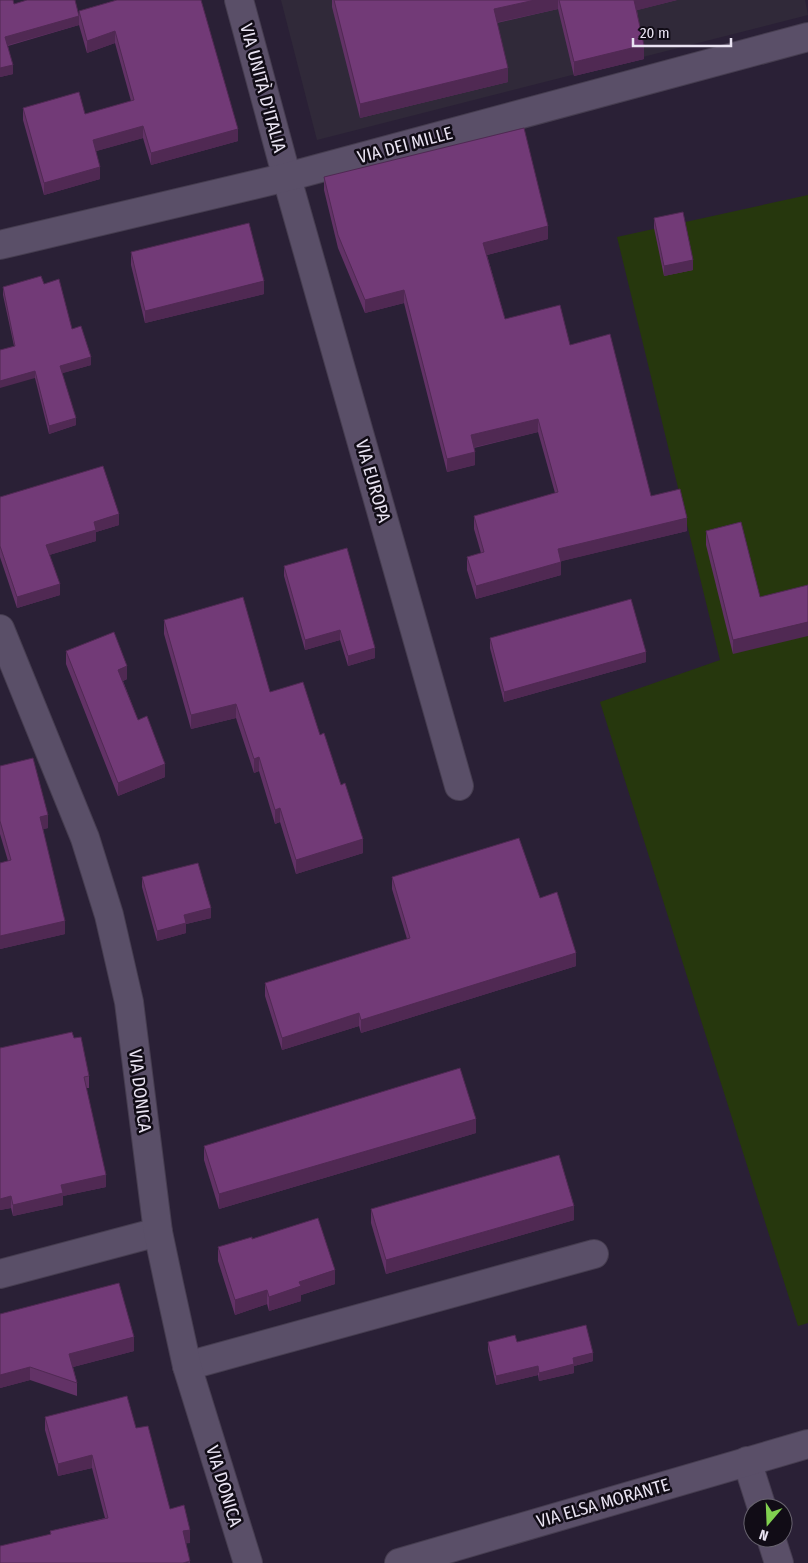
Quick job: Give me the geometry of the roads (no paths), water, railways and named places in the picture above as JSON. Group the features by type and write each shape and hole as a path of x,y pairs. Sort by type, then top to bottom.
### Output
{"street":[{"name":"VIA UNITÀ D'ITALIA","path":"239,0 287,177"},
{"name":"VIA DEI MILLE","path":"0,245 287,177 808,38"},
{"name":"VIA EUROPA","path":"287,177 459,786"},
{"name":"VIA DONICA","path":"0,629 85,838 109,914 129,1002 158,1232 187,1366 248,1563"},
{"path":"0,1274 158,1232"},
{"path":"187,1366 594,1254"},
{"name":"VIA ELSA MORANTE","path":"399,1563 808,1444"},
{"path":"747,1461 759,1498"},
{"path":"774,1548 779,1563"}]}
